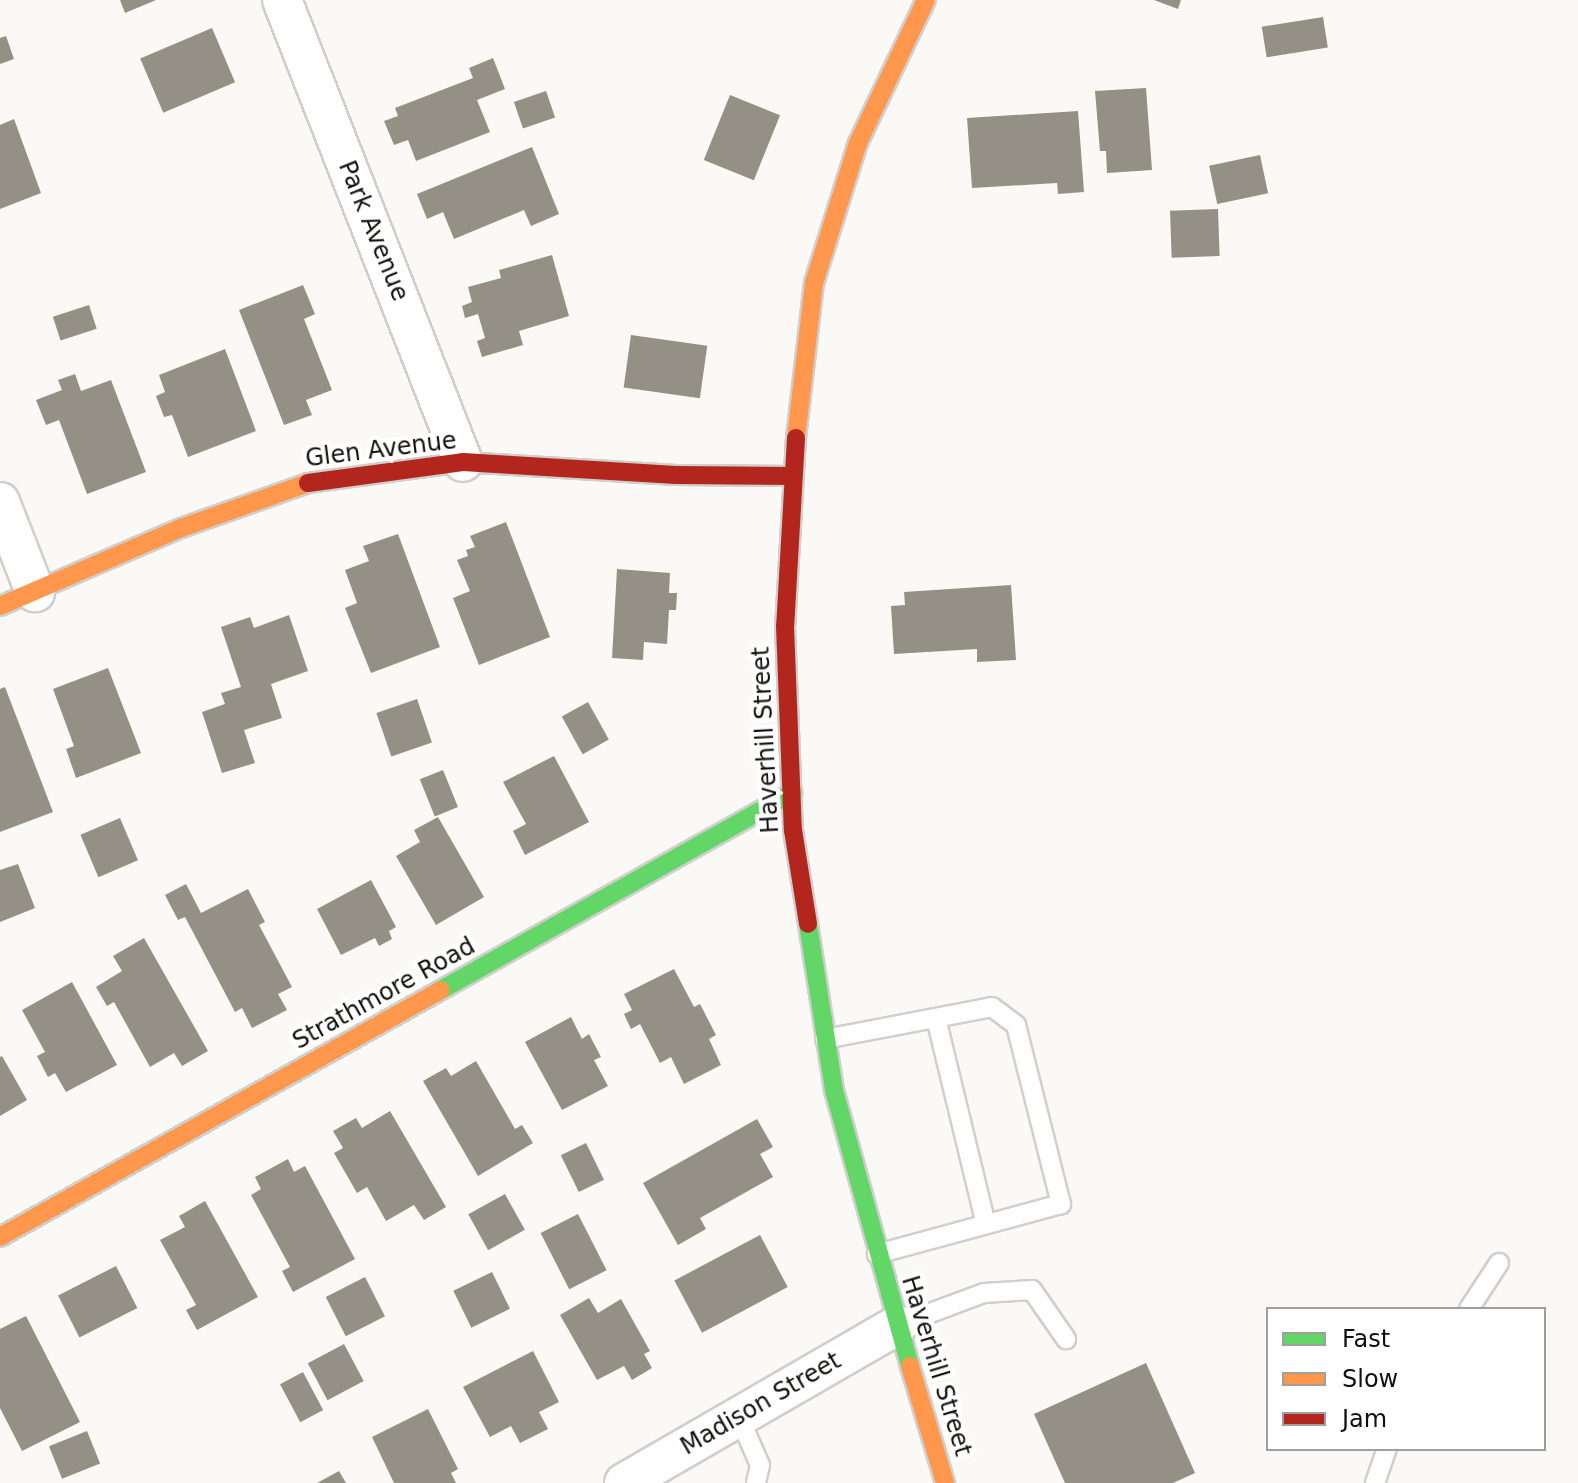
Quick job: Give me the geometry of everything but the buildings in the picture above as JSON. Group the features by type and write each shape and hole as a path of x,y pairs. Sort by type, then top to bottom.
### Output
{"street":[{"name":"Park Avenue","path":"282,0 463,462"},
{"name":"Haverhill Street","path":"926,0 858,143 814,283 791,476 785,626 793,830 834,1090 877,1254 945,1483"},
{"name":"Glen Avenue","path":"0,606 181,528 293,485 372,472 463,462 676,475 791,476"},
{"path":"0,502 35,592"},
{"name":"Strathmore Road","path":"0,1237 792,793"},
{"name":"Madison Street","path":"624,1483 898,1325"}],"lane":[{"path":"825,1039 992,1007 1016,1025 1061,1204 877,1254"},
{"path":"936,1018 986,1224"},
{"path":"1470,1307 1499,1263"},
{"path":"898,1325 984,1293 1032,1290 1066,1339"},
{"path":"739,1417 760,1465 756,1483"},
{"path":"1375,1483 1386,1451"}],"traffic: fast":[{"path":"441,990 792,793"},
{"path":"808,924 834,1090 910,1366"}],"traffic: slow":[{"path":"796,438 814,283 858,143 926,0"},
{"path":"0,606 181,528 308,483"},
{"path":"0,1237 441,990"},
{"path":"910,1366 945,1483"}],"traffic: jam":[{"path":"796,438 785,626 793,830 808,924"},
{"path":"308,483 463,462 676,475 791,476"}]}
